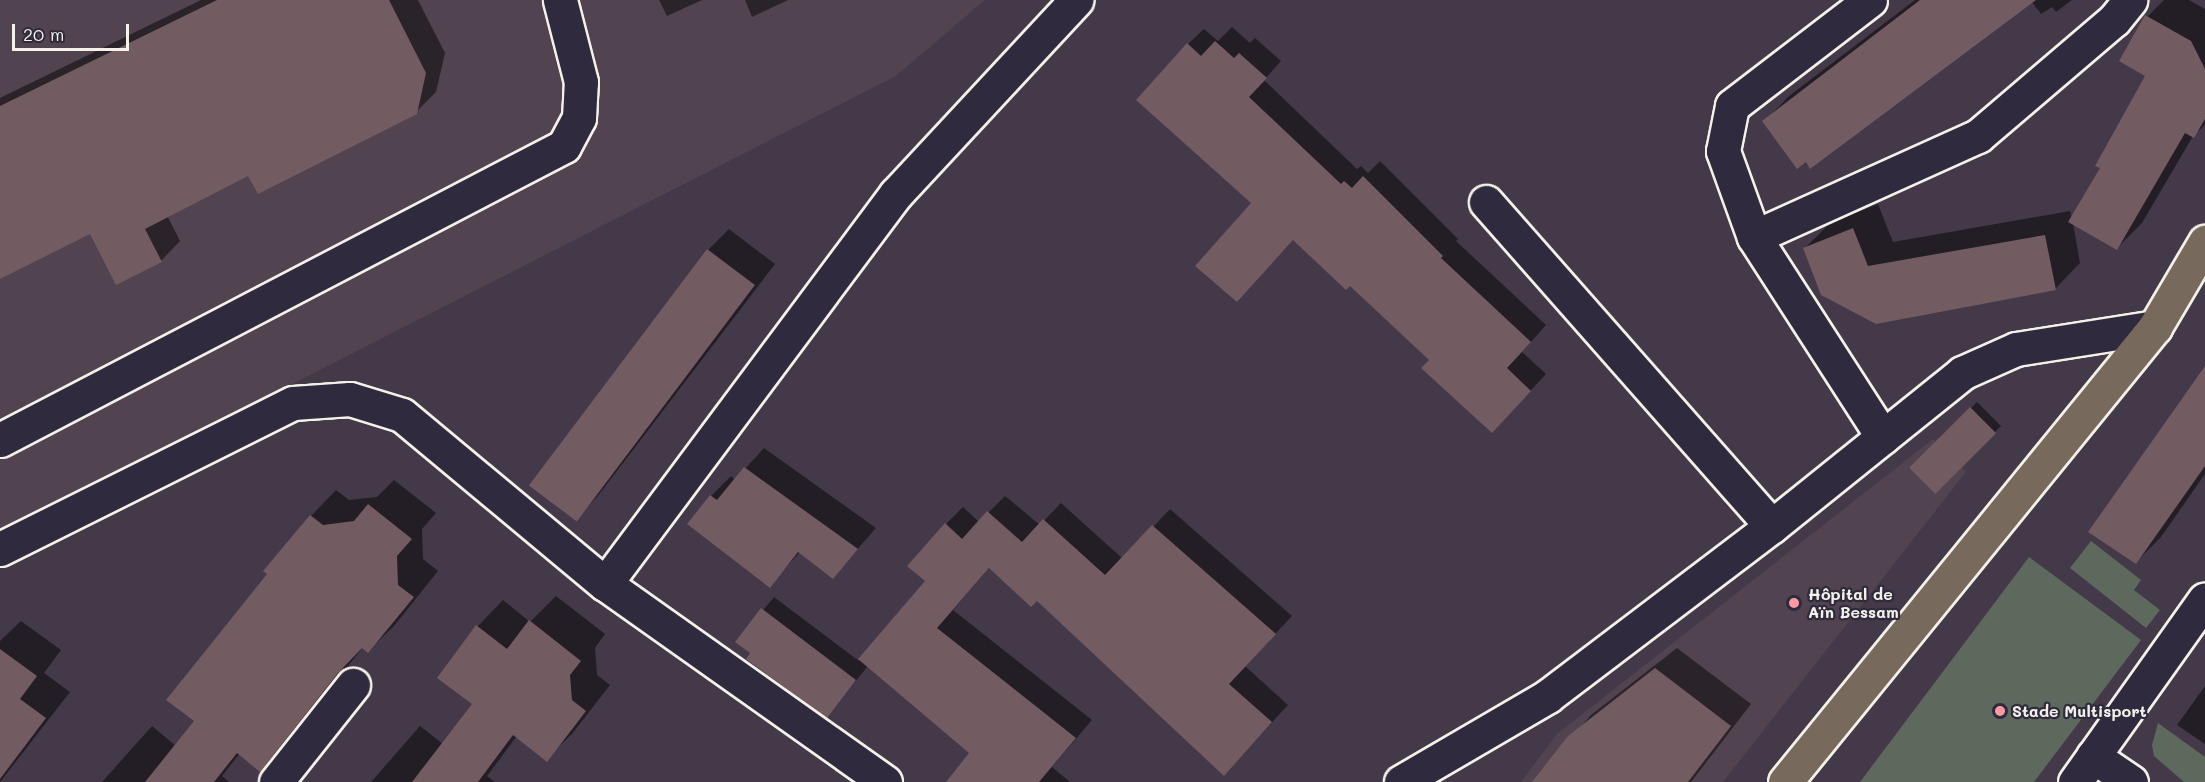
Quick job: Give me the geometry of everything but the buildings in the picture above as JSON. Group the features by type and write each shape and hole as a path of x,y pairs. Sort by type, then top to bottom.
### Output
{"main road":[{"path":"1785,782 2155,327 2205,243"}],"street":[{"path":"0,440 564,146 579,118 581,82 560,0"},
{"path":"604,584 896,194 1076,0"},
{"path":"1870,0 1732,106 1723,151 1754,237 1883,436"},
{"path":"1754,237 1978,136 2114,20 2130,0"},
{"path":"1486,202 1772,526"},
{"path":"1401,782 1548,696 1772,526 1962,373 2016,349 2155,327"},
{"path":"0,549 293,403 350,399 402,415 604,584 885,782"},
{"path":"2131,782 2084,769 2205,599"},
{"path":"276,782 353,685"}],"shaded area":[{"path":"0,0 985,0 896,76 0,533"},
{"name":"Hôpital de Aïn Bessam","path":"1933,439 1966,472 1723,782 1521,782 1557,734"}],"green space":[{"path":"2091,541 2141,580 2134,590 2160,610 2146,628 2070,568"},
{"name":"Stade Multisport","path":"2029,557 2141,640 2034,782 1860,782"},
{"path":"2158,723 2205,757 2205,782 2184,782 2154,756 2152,745"}],"place":[{"name":"Hôpital de Aïn Bessam","path":"1794,603"},
{"name":"Stade Multisport","path":"2000,711"}]}
